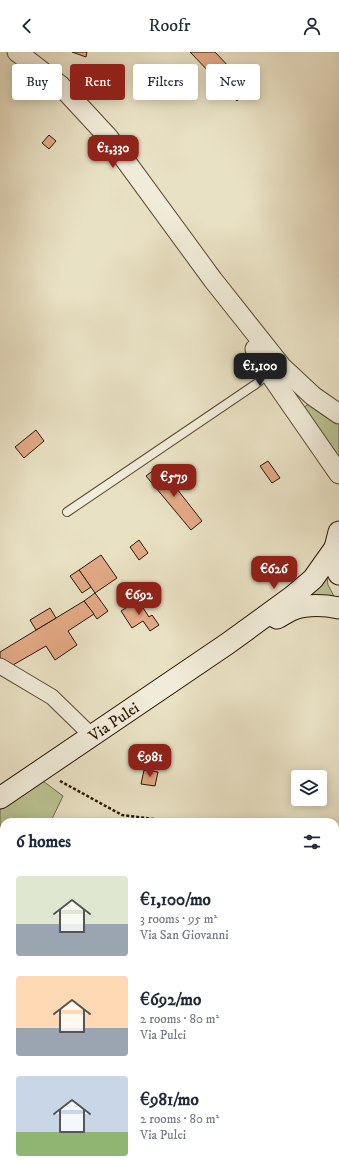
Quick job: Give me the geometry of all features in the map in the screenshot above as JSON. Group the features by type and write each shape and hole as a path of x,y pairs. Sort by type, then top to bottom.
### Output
{"main road":[{"path":"337,540 337,570 339,574"},
{"path":"227,644 293,596 313,579 337,540"},
{"path":"227,644 295,608 315,606 332,606 339,608"},
{"name":"Via Pulei","path":"0,798 227,644"}],"street":[{"path":"17,52 60,85 109,138 213,280 282,368 314,396 339,414"},
{"path":"213,280 269,373 339,474"},
{"path":"0,666 52,697 92,736"}],"lane":[{"path":"67,512 256,384 269,373"}],"path":[{"path":"41,770 122,815 146,818"}],"green space":[{"path":"310,403 339,423 339,460 303,408"},
{"path":"323,576 327,578 328,585 337,602 303,601"},
{"path":"43,781 63,796 52,818 0,818 0,810"}],"building":[{"path":"72,52 87,52 86,57"},
{"path":"190,52 215,52 226,64 206,64 206,69"},
{"path":"49,135 56,141 49,149 42,143"},
{"path":"36,430 44,441 24,458 15,447"},
{"path":"268,461 280,478 272,483 260,466"},
{"path":"159,466 202,521 191,530 146,476"},
{"path":"139,540 148,553 139,560 130,547"},
{"path":"101,555 117,578 95,593 79,570"},
{"path":"79,570 91,587 82,593 70,576"},
{"path":"95,593 108,611 97,619 84,601"},
{"path":"138,600 149,617 152,615 159,625 150,631 143,621 132,628 121,611"},
{"path":"84,601 94,614 68,631 77,645 55,660 46,646 13,665 0,658 0,652"},
{"path":"50,608 56,618 36,630 30,620"},
{"path":"144,770 158,772 155,786 141,784"}]}
